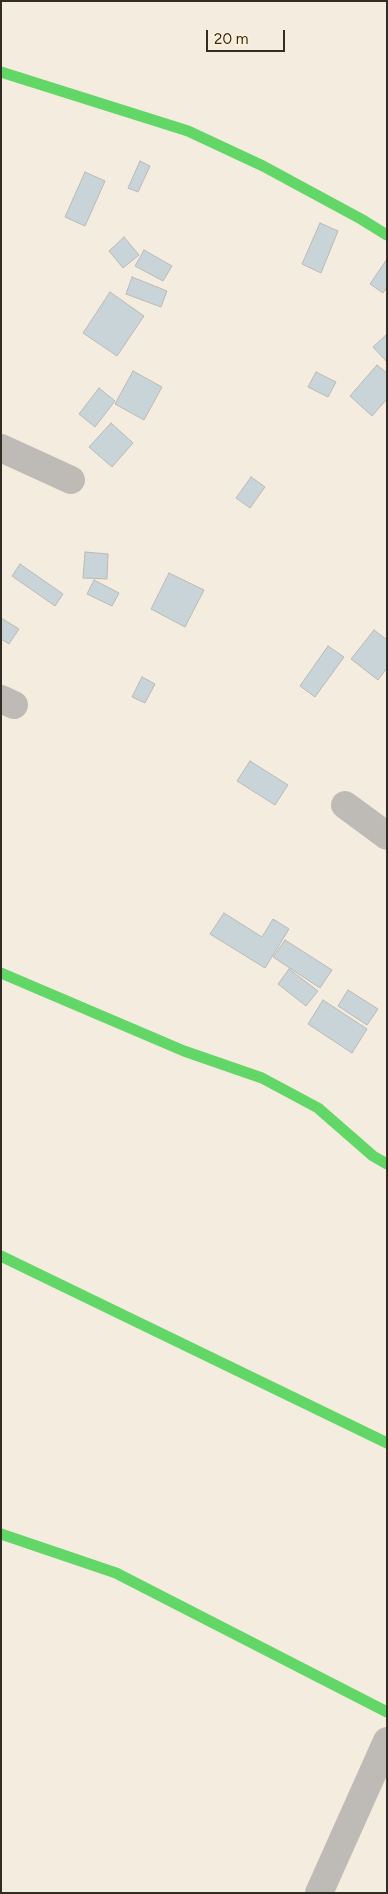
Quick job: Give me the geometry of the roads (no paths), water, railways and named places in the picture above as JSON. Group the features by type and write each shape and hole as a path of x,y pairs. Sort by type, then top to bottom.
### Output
{"street":[{"path":"1,72 188,131 263,166 361,219 387,236"},
{"path":"1,448 71,480"},
{"path":"346,805 387,836"},
{"path":"1,973 184,1051 262,1078 318,1108 373,1156 387,1164"},
{"path":"1,1256 387,1443"},
{"path":"1,1534 116,1573 387,1712"},
{"path":"319,1893 387,1741"}]}
